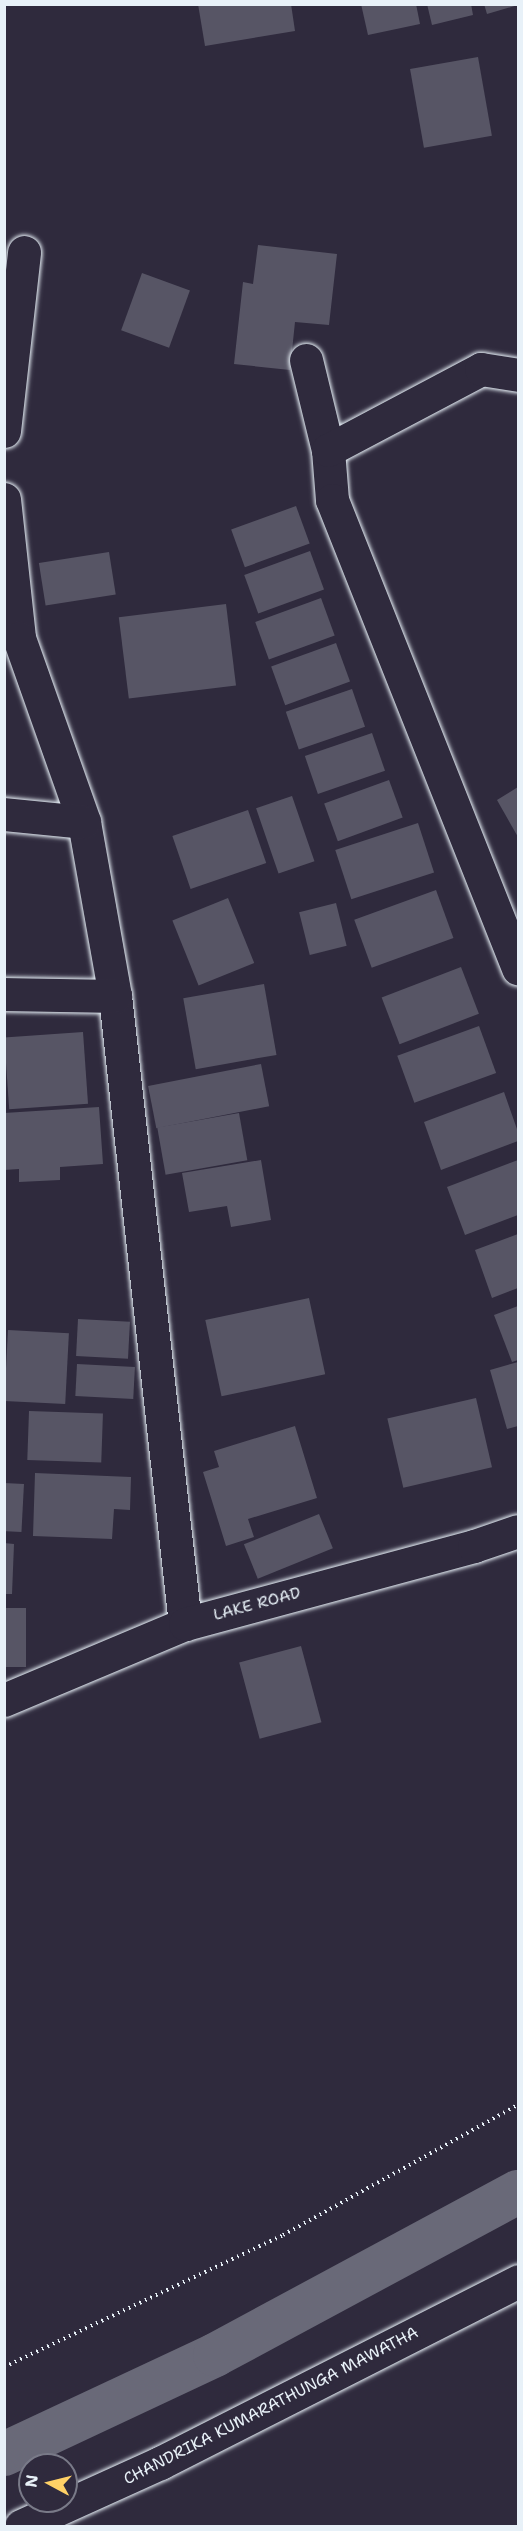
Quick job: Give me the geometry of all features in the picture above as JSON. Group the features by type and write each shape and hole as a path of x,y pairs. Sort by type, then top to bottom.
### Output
{"street":[{"path":"4,431 24,252"},
{"path":"306,360 328,450 332,500 519,968"},
{"path":"328,450 481,369 519,375"},
{"path":"4,499 19,638 84,822 115,996 185,1624"},
{"path":"4,814 84,822"},
{"path":"4,994 115,996"},
{"name":"LAKE ROAD","path":"4,1700 185,1624 474,1546 519,1531"},
{"name":"CHANDRIKA KUMARATHUNGA MAWATHA","path":"21,2526 160,2463 519,2281"}],"path":[{"path":"4,2367 283,2235 519,2105"}],"building":[{"path":"198,4 291,4 295,31 205,46"},
{"path":"361,4 416,4 420,24 368,35"},
{"path":"427,4 471,4 473,15 432,25"},
{"path":"484,4 518,4 518,5 487,14"},
{"path":"478,57 492,136 424,148 410,69"},
{"path":"258,245 337,254 329,325 295,322 290,370 234,364 243,282 253,284"},
{"path":"142,273 190,290 169,348 121,330"},
{"path":"296,506 310,544 245,567 231,530"},
{"path":"310,551 324,590 258,613 244,575"},
{"path":"109,552 116,594 46,606 39,563"},
{"path":"321,598 335,636 269,660 255,622"},
{"path":"226,604 236,685 129,699 119,617"},
{"path":"336,643 350,682 285,705 271,667"},
{"path":"352,689 365,727 299,750 286,712"},
{"path":"372,733 385,771 318,794 305,756"},
{"path":"389,780 403,818 338,841 324,804"},
{"path":"518,787 518,837 497,800"},
{"path":"292,796 314,861 279,874 256,808"},
{"path":"248,810 266,863 191,889 172,836"},
{"path":"418,823 434,872 351,899 335,850"},
{"path":"436,890 453,938 372,968 354,920"},
{"path":"228,898 254,963 199,985 172,920"},
{"path":"336,903 347,946 310,955 299,912"},
{"path":"461,967 479,1014 400,1044 382,997"},
{"path":"264,984 277,1055 196,1069 183,998"},
{"path":"479,1026 496,1073 414,1103 397,1056"},
{"path":"83,1032 88,1104 9,1109 4,1038"},
{"path":"261,1064 269,1106 156,1128 148,1086"},
{"path":"504,1092 518,1132 518,1141 441,1170 424,1122"},
{"path":"99,1107 103,1164 60,1167 60,1180 19,1182 19,1169 4,1170 4,1113"},
{"path":"239,1113 247,1160 166,1175 157,1127"},
{"path":"261,1160 271,1220 231,1227 227,1206 189,1212 182,1173"},
{"path":"518,1160 518,1215 465,1235 447,1187"},
{"path":"518,1234 518,1288 492,1298 475,1250"},
{"path":"309,1298 325,1374 222,1396 205,1320"},
{"path":"518,1306 518,1360 512,1362 494,1315"},
{"path":"78,1319 130,1322 128,1359 76,1356"},
{"path":"8,1330 69,1333 65,1404 4,1401"},
{"path":"518,1362 518,1426 507,1429 490,1370"},
{"path":"77,1364 135,1367 133,1399 75,1396"},
{"path":"476,1398 492,1467 403,1488 387,1418"},
{"path":"29,1411 103,1414 101,1463 27,1460"},
{"path":"295,1426 317,1498 248,1519 254,1537 226,1546 203,1472 219,1467 214,1451"},
{"path":"35,1473 131,1477 130,1510 114,1509 112,1539 33,1536"},
{"path":"4,1483 24,1484 21,1532 4,1531"},
{"path":"319,1514 333,1548 258,1579 244,1544"},
{"path":"4,1543 14,1544 12,1594 4,1594"},
{"path":"4,1608 26,1608 26,1667 4,1667"},
{"path":"301,1646 321,1722 260,1739 239,1663"}],"waterway":[{"path":"4,2454 215,2355 518,2192"}]}
